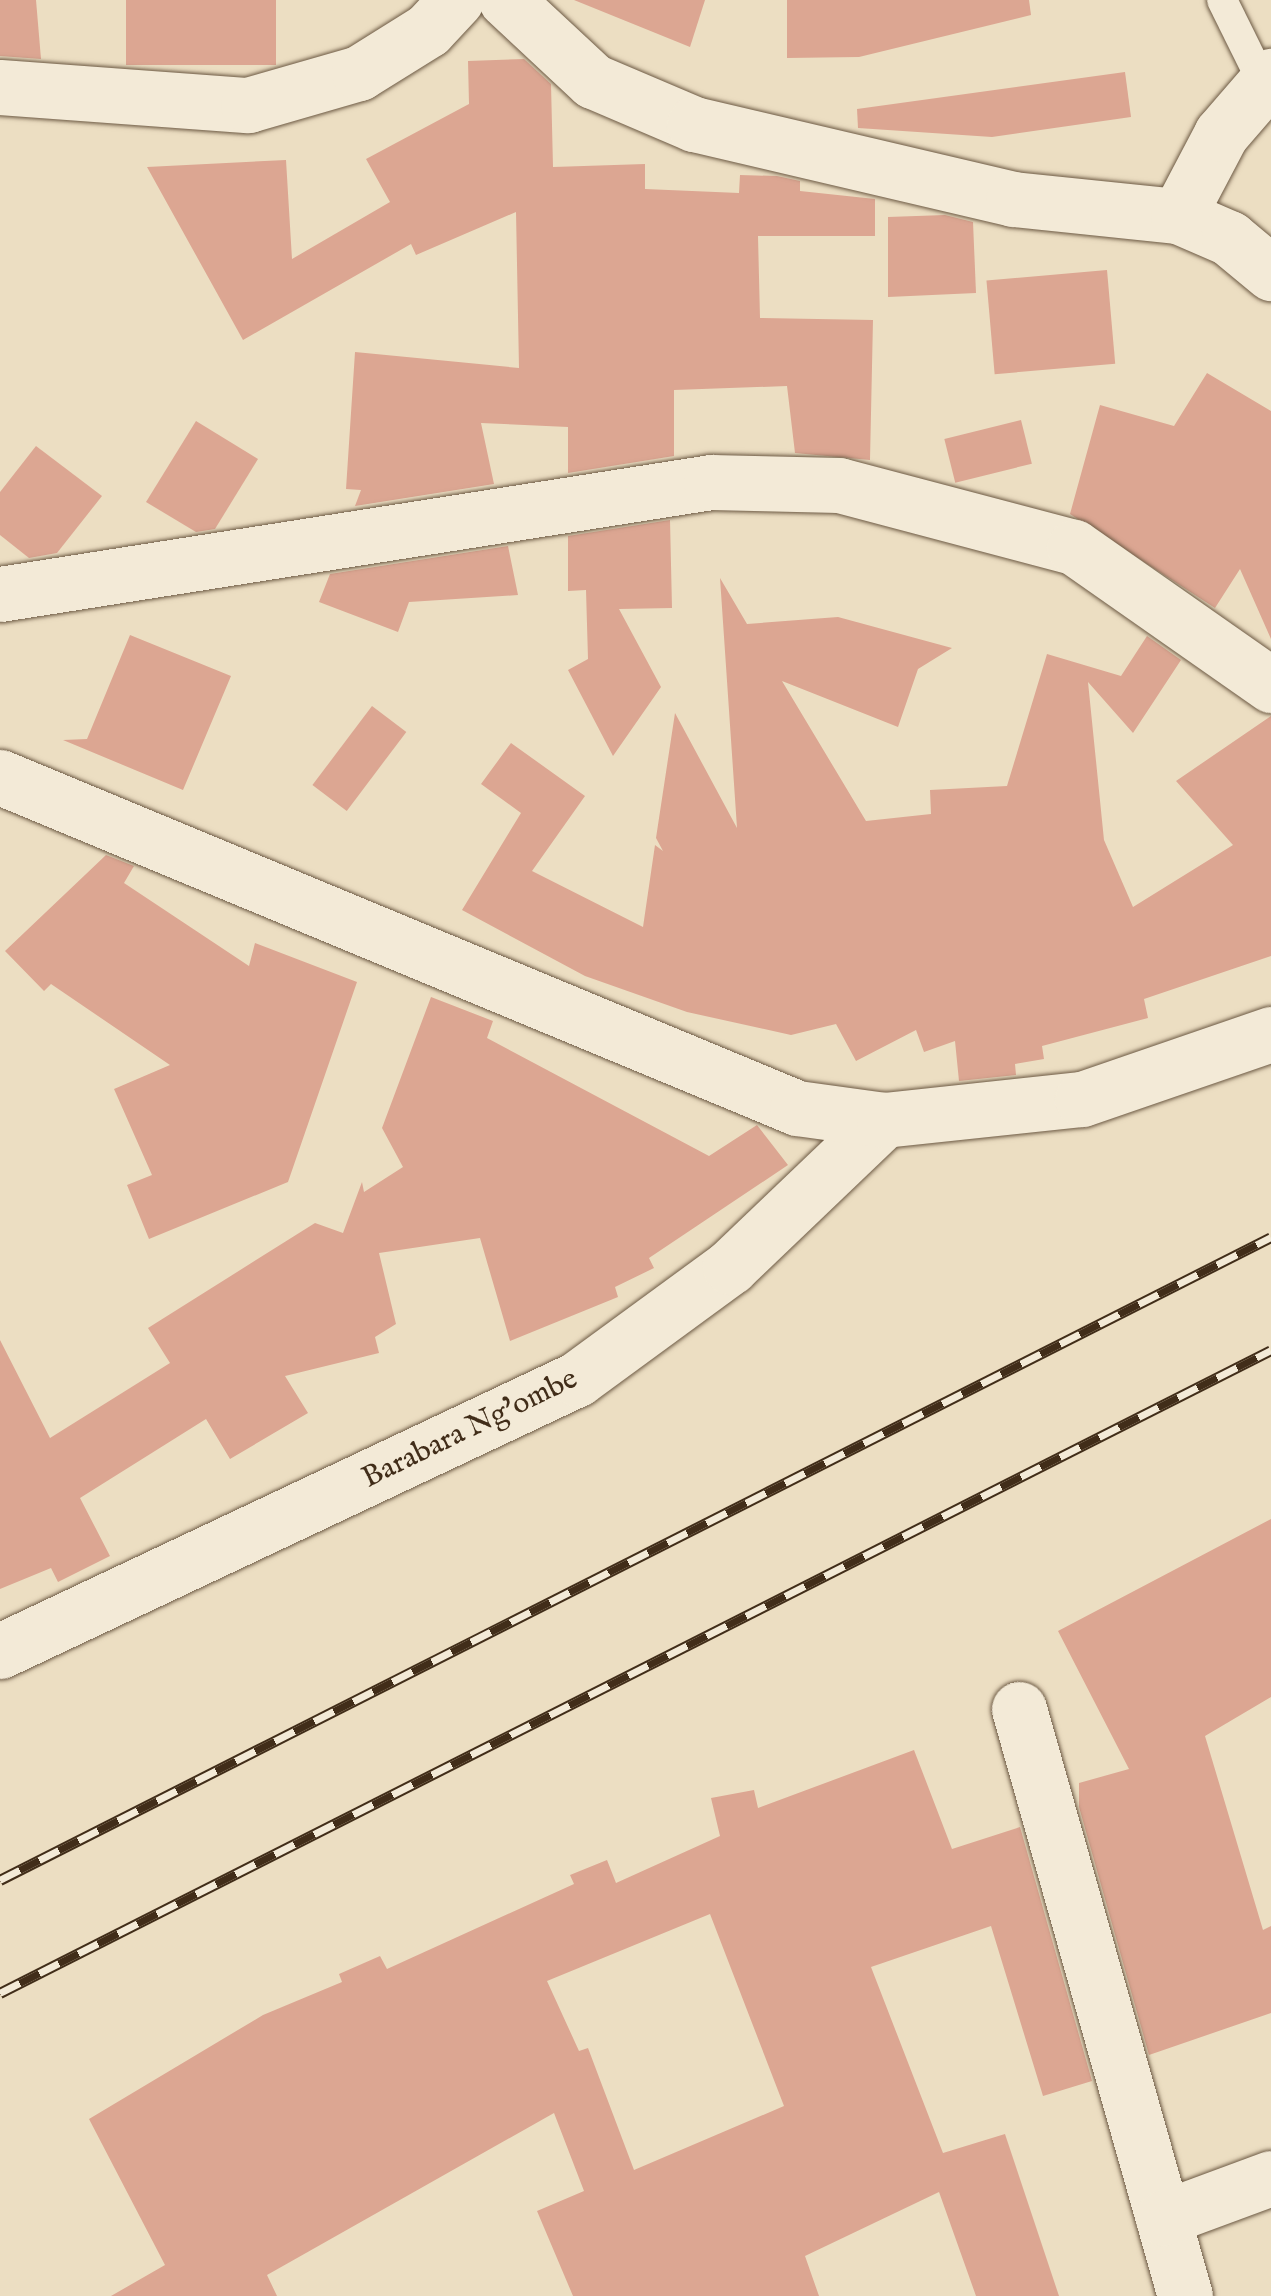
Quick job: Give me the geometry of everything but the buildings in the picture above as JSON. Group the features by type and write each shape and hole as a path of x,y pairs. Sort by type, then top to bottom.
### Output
{"street":[{"path":"0,87 248,105 359,73 428,30 456,0"},
{"path":"506,0 593,81 694,124 1013,199 1178,216 1229,238 1271,274"},
{"path":"1178,216 1266,78"},
{"path":"0,594 712,482 839,485 1074,547 1271,685"},
{"path":"0,776 798,1108 884,1120 1082,1100 1271,1034"},
{"name":"Barabara Ng'ombe","path":"0,1650 577,1379 730,1267 884,1120"},
{"path":"1019,1709 1185,2296"},
{"path":"1164,2218 1271,2178"}],"lane":[{"path":"1222,0 1266,78"}],"railway":[{"path":"0,1880 1271,1237"},
{"path":"0,1993 1271,1350"}]}
